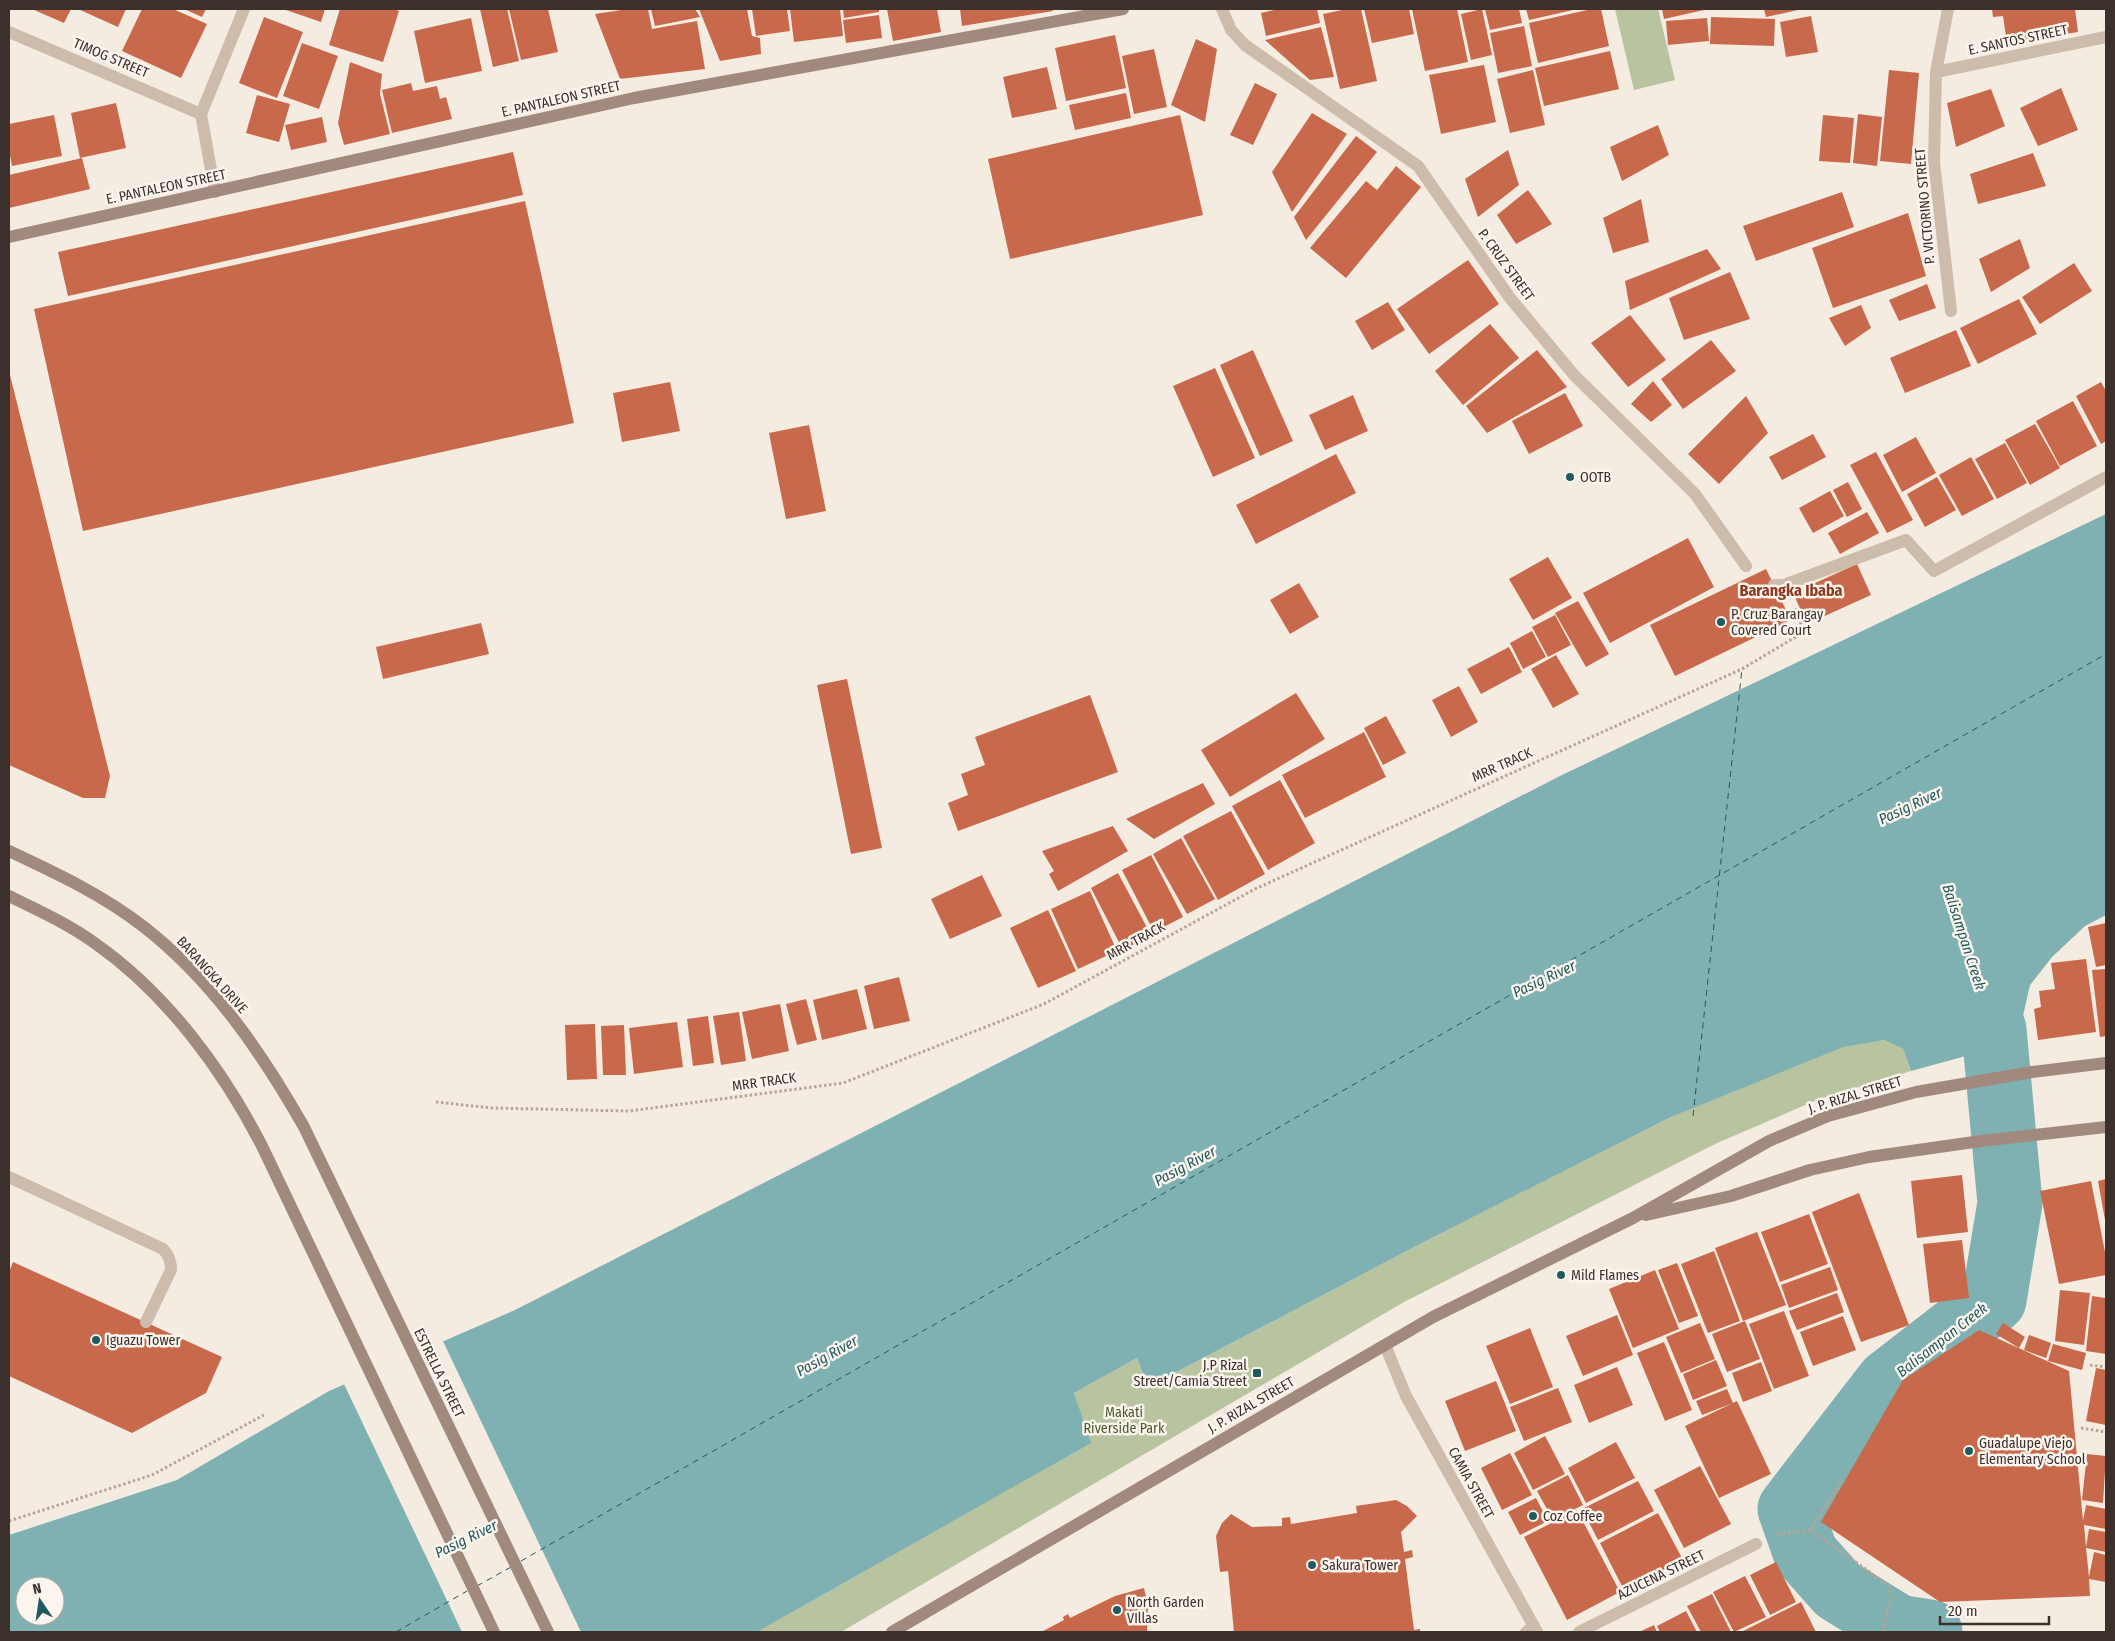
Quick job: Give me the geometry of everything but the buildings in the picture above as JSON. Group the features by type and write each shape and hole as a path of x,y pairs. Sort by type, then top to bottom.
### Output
{"main road":[{"name":"E. PANTALEON STREET","path":"9,237 634,98 1086,12 1123,9"},
{"name":"BARANGKA DRIVE","path":"9,852 70,881 121,910 144,927 182,961 254,1045 278,1080 304,1127"},
{"path":"9,896 72,929 96,944 151,992 212,1064 243,1110 262,1146 494,1632"},
{"name":"J. P. RIZAL STREET","path":"892,1632 1432,1317 1633,1218 1769,1141 1828,1116 1916,1092 2032,1072 2106,1063"},
{"name":"ESTRELLA STREET","path":"304,1127 548,1632"},
{"name":"J. P. RIZAL STREET","path":"1633,1218 1731,1196 1810,1170 1869,1157 1981,1141 2106,1127"}],"street":[{"path":"215,192 201,114 244,9"},
{"name":"P. CRUZ STREET","path":"1222,9 1231,30 1245,45 1418,166 1510,298 1574,375 1694,494 1746,566"},
{"name":"P. VICTORINO STREET","path":"1948,9 1936,72 1934,162 1951,311"},
{"name":"TIMOG STREET","path":"9,32 201,114"},
{"name":"E. SANTOS STREET","path":"1936,72 2106,37"},
{"path":"1774,585 1784,585 1906,540 1934,571 2106,477"},
{"path":"9,1177 162,1249 168,1254 171,1270 146,1322"},
{"name":"CAMIA STREET","path":"1385,1345 1406,1396 1532,1630"},
{"name":"AZUCENA STREET","path":"1579,1632 1756,1544"}],"path":[{"name":"MRR TRACK","path":"436,1102 492,1108 629,1112 843,1083 1044,1004 1255,889 1742,669 1804,632"},
{"path":"2090,1365 2106,1367"},
{"path":"9,1521 152,1475 264,1415"},
{"path":"2080,1428 2106,1432"},
{"path":"1808,1531 1841,1480"},
{"path":"1776,1534 1808,1531 1889,1586 1891,1597 1882,1632"}],"green space":[{"path":"1615,9 1658,9 1675,80 1634,90"},
{"name":"Makati Riverside Park","path":"1884,1040 1903,1049 1911,1071 1819,1099 1715,1144 1404,1302 841,1632 757,1632 1090,1443 1074,1393 1137,1358 1148,1387 1422,1243 1669,1118 1843,1046"}],"water":[{"name":"Pasig River","path":"2106,514 2106,915 2085,926 2052,957 2030,985 2017,1042 1911,1071 1903,1049 1884,1040 1843,1047 1669,1118 1422,1243 1148,1387 1137,1358 1074,1393 1091,1443 757,1632 9,1632 9,1535 177,1480 329,1391 515,1310 1560,776"}],"pier":[{"path":"442,1339 581,1632 462,1632 343,1382"}],"waterway":[{"name":"Balisampan Creek","path":"1930,1632 1898,1627 1838,1590 1806,1554 1790,1509 1888,1382 1994,1300 2010,1203 1994,1030 1972,962"}],"ferry route":[{"path":"521,1561 2106,654"},
{"path":"1693,1116 1742,669"},
{"path":"477,1586 511,1567"},
{"path":"396,1632 467,1591"}],"place":[{"name":"OOTB","path":"1570,477"},
{"name":"P. Cruz Barangay Covered Court","path":"1721,622"},
{"name":"Mild Flames","path":"1561,1275"},
{"name":"Iguazu Tower","path":"96,1340"},
{"name":"J.P Rizal Street/Camia Street","path":"1257,1373"},
{"name":"Guadalupe Viejo Elementary School","path":"1969,1451"},
{"name":"Coz Coffee","path":"1533,1516"},
{"name":"Sakura Tower","path":"1312,1565"},
{"name":"North Garden VIllas","path":"1117,1610"}],"district":[{"name":"Barangka Ibaba","path":"1791,590"}]}
